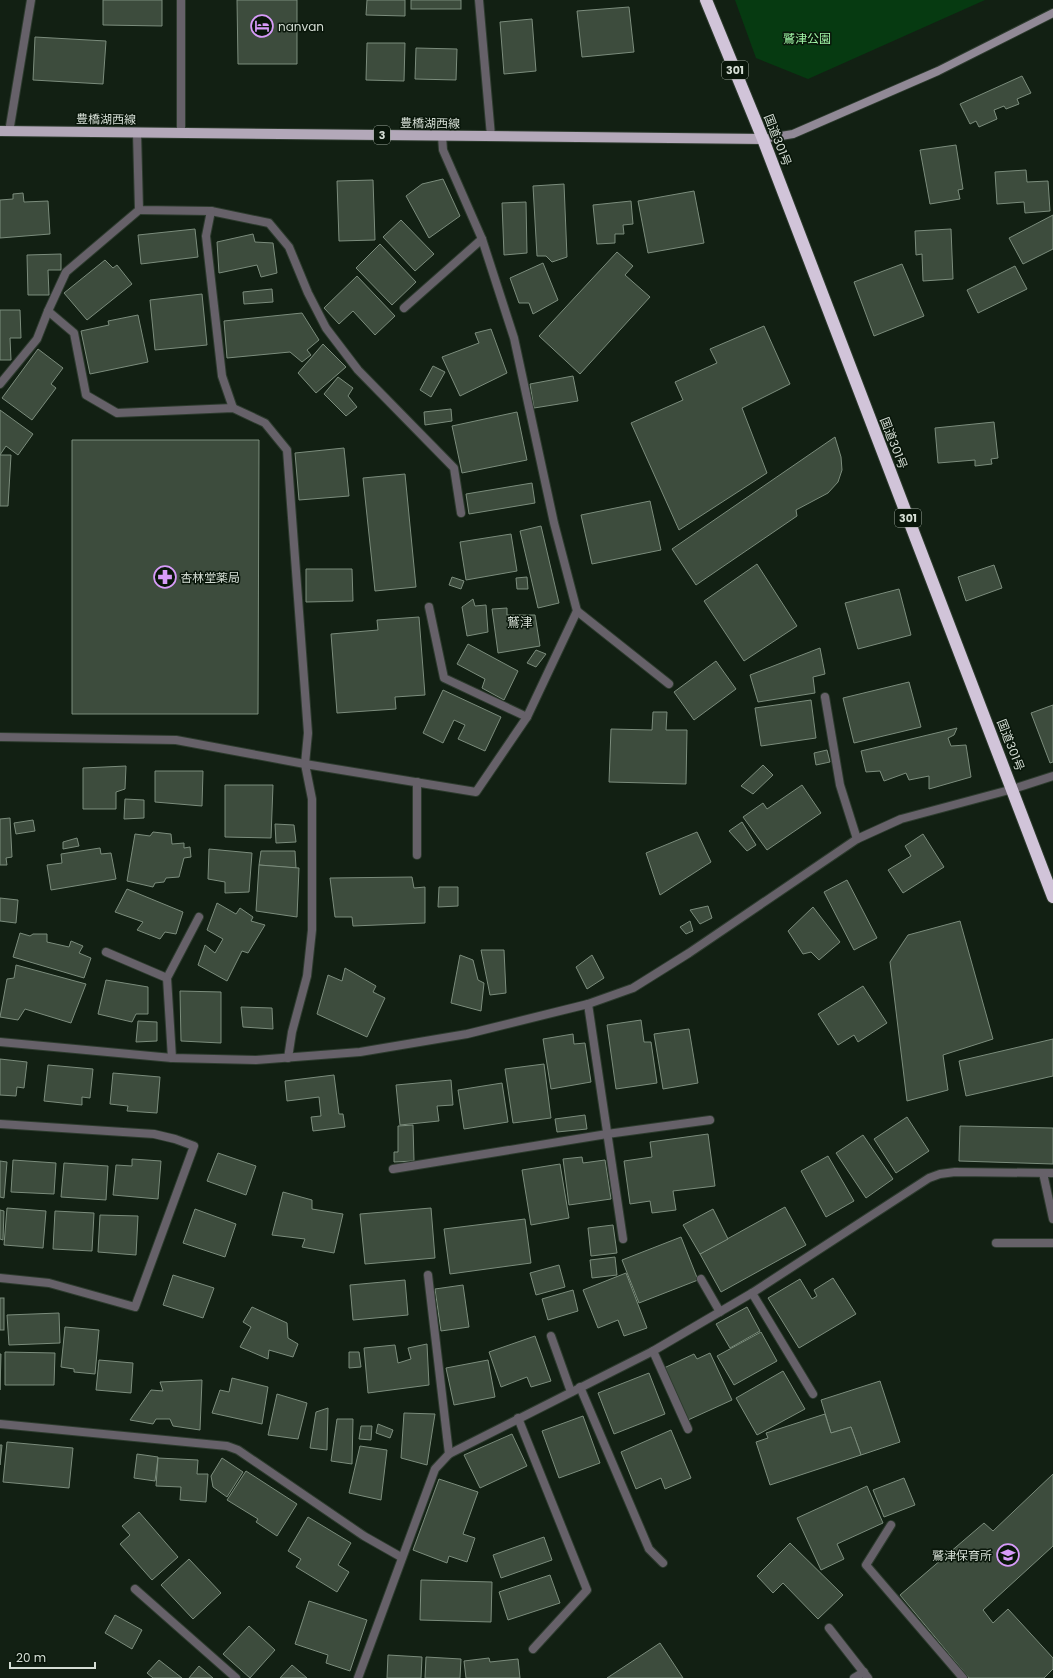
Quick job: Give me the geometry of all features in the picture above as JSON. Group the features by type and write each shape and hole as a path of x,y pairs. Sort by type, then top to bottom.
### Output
{"highway":[{"name":"国道301号","path":"706,0 763,140 1013,789 1053,897"}],"main road":[{"name":"豊橋湖西線","path":"4,132 763,140"}],"street":[{"path":"4,132 31,0"},
{"path":"181,0 181,133"},
{"path":"479,0 491,136"},
{"path":"763,140 793,134 938,71 1053,13"},
{"path":"138,133 139,210"},
{"path":"442,136 443,150 482,239 514,338 554,523 577,610 669,684"},
{"path":"0,384 37,339 66,272 139,210 211,211 269,223 289,247 308,293 326,328 358,370 454,468 461,513"},
{"path":"211,211 206,236 222,376 233,408"},
{"path":"404,308 482,239"},
{"path":"48,311 74,333 86,394 117,413 233,408 265,423 287,450 308,733 305,764 312,799 312,930 307,976 292,1032 288,1058"},
{"path":"429,607 444,678 527,717"},
{"path":"0,737 176,740 305,764 476,792 527,717 577,610"},
{"path":"825,697 840,785 857,839"},
{"path":"0,1042 172,1058 256,1060 288,1058 360,1052 467,1034 588,1004 633,988 689,953 857,839 901,819 1013,789 1053,776"},
{"path":"417,782 417,855"},
{"path":"172,1058 167,978 199,917"},
{"path":"106,952 167,978"},
{"path":"588,1004 623,1239"},
{"path":"394,1169 607,1134 710,1120"},
{"path":"0,1124 154,1134 175,1139 194,1146 135,1307 49,1282 0,1278"},
{"path":"358,1678 435,1470 449,1454 652,1351 720,1312 752,1293 929,1178 940,1174 955,1172 1053,1173"},
{"path":"1043,1173 1053,1219"},
{"path":"996,1243 1053,1243"},
{"path":"428,1275 449,1454"},
{"path":"701,1279 720,1312"},
{"path":"752,1293 813,1394"},
{"path":"551,1336 571,1392"},
{"path":"652,1351 688,1429"},
{"path":"580,1387 650,1549 663,1563"},
{"path":"518,1418 587,1590 533,1649"},
{"path":"0,1424 227,1446 238,1450 364,1536 402,1557"},
{"path":"891,1525 866,1565 963,1678"},
{"path":"135,1589 236,1678"},
{"path":"829,1628 866,1675 854,1678"}],"green space":[{"name":"鷲津公園","path":"735,0 985,0 808,79 756,58"}],"building":[{"path":"103,0 162,0 162,26 103,25"},
{"path":"237,0 297,0 297,64 238,64"},
{"path":"367,0 405,0 405,16 366,15"},
{"path":"411,0 461,0 461,9 411,9"},
{"path":"629,7 634,52 582,57 577,11"},
{"path":"532,19 536,71 504,74 500,22"},
{"path":"35,37 106,41 103,84 33,80"},
{"path":"367,43 405,43 404,81 366,80"},
{"path":"416,48 457,49 456,80 415,79"},
{"path":"1022,76 1031,93 1017,99 1019,104 1006,109 1004,106 994,110 997,119 979,127 976,121 970,124 960,104"},
{"path":"956,145 963,189 958,190 960,199 930,204 920,150"},
{"path":"1026,170 1027,182 1048,181 1050,211 1025,213 1024,202 997,204 995,172"},
{"path":"443,179 460,216 429,238 406,196 422,184"},
{"path":"373,180 375,240 339,241 337,181"},
{"path":"564,184 567,257 552,262 546,256 537,256 533,186"},
{"path":"694,191 704,243 648,253 638,201"},
{"path":"23,193 24,202 48,201 50,234 0,238 0,200 13,199 13,194"},
{"path":"631,201 633,224 623,225 624,234 615,234 615,243 597,244 593,205"},
{"path":"526,202 527,253 504,255 502,203"},
{"path":"1053,215 1053,249 1023,264 1009,238"},
{"path":"401,220 434,254 415,271 383,237"},
{"path":"195,229 198,257 141,264 138,235"},
{"path":"951,229 953,279 923,281 922,254 916,255 915,231"},
{"path":"253,234 255,242 273,243 277,273 261,277 257,265 219,273 217,242"},
{"path":"380,244 416,282 392,305 356,268"},
{"path":"617,252 633,266 625,275 650,297 580,374 539,336"},
{"path":"61,254 61,270 48,270 49,295 28,295 27,255"},
{"path":"105,260 113,268 117,265 132,284 87,320 64,293"},
{"path":"543,263 558,300 533,314 529,303 519,303 510,278"},
{"path":"902,264 924,316 874,336 854,282"},
{"path":"1015,266 1027,289 978,313 967,290"},
{"path":"357,276 395,316 375,335 353,311 339,324 324,308"},
{"path":"272,289 273,302 244,304 243,292"},
{"path":"202,294 207,345 155,350 150,300"},
{"path":"0,310 20,310 21,338 10,338 11,360 0,360"},
{"path":"302,313 319,340 307,350 311,355 302,362 290,352 227,358 224,321"},
{"path":"138,315 148,362 90,374 81,331 109,325 108,321"},
{"path":"764,326 790,384 742,408 767,473 679,530 631,423 683,400 675,382 717,363 710,349"},
{"path":"491,329 507,373 460,396 442,357 479,343 475,333"},
{"path":"323,344 346,367 316,393 298,373"},
{"path":"38,349 63,368 51,384 56,388 32,420 2,398"},
{"path":"433,366 445,372 431,397 420,390"},
{"path":"573,376 578,401 534,408 530,384"},
{"path":"338,377 353,388 348,396 357,407 346,416 324,394"},
{"path":"451,409 452,421 425,425 424,412"},
{"path":"0,410 33,434 18,455 6,446 0,455"},
{"path":"517,412 527,460 462,473 452,426"},
{"path":"994,422 998,458 991,459 992,464 975,466 975,460 938,463 935,428"},
{"path":"835,437 841,457 842,470 838,482 828,493 796,510 797,516 696,585 672,549"},
{"name":"杏林堂薬局","path":"72,440 259,440 258,714 72,714"},
{"path":"344,448 349,496 299,500 295,453"},
{"path":"0,455 11,455 8,506 0,506"},
{"path":"405,474 416,587 375,591 363,478"},
{"path":"532,483 535,503 469,514 466,494"},
{"path":"650,501 661,550 592,564 581,515"},
{"path":"541,526 559,603 538,608 520,531"},
{"path":"511,534 517,571 466,580 460,542"},
{"path":"757,564 797,626 744,661 704,601"},
{"path":"994,565 1002,588 966,601 958,577"},
{"path":"306,569 352,569 353,601 306,602"},
{"path":"452,577 464,581 461,589 449,585"},
{"path":"527,577 528,589 517,589 516,578"},
{"path":"899,589 911,635 858,649 845,603"},
{"path":"473,599 475,606 486,605 488,632 467,636 462,607"},
{"path":"507,608 507,615 535,615 540,646 498,653 492,609"},
{"path":"419,617 425,695 395,697 396,709 337,713 331,634 378,630 377,620"},
{"path":"468,644 518,671 504,700 482,688 485,679 457,664"},
{"path":"820,648 825,674 813,677 815,693 758,702 750,675"},
{"path":"536,650 546,654 536,667 527,663"},
{"path":"716,661 736,689 694,720 674,692"},
{"path":"909,682 921,727 854,743 843,698"},
{"path":"443,690 501,717 485,751 458,739 465,725 454,720 443,743 423,733"},
{"path":"811,700 816,738 761,746 755,708"},
{"path":"1053,705 1053,762 1050,763 1031,713"},
{"path":"653,712 667,712 666,730 687,730 686,784 609,782 611,729 652,730"},
{"path":"957,728 954,735 948,738 951,746 966,745 971,777 929,789 929,776 909,780 906,773 884,781 880,771 866,772 861,751"},
{"path":"827,750 830,762 816,765 814,753"},
{"path":"763,765 773,775 753,794 741,786"},
{"path":"126,766 125,789 116,792 116,809 83,809 83,768"},
{"path":"155,771 203,771 202,806 155,802"},
{"path":"225,785 273,785 271,838 225,837"},
{"path":"802,785 821,813 767,850 743,817 763,803 767,809"},
{"path":"125,799 144,800 144,818 124,819"},
{"path":"10,818 12,857 6,858 7,865 0,865 0,819"},
{"path":"33,820 35,831 16,834 14,823"},
{"path":"742,822 756,845 747,851 729,831"},
{"path":"275,824 294,825 296,842 276,843"},
{"path":"153,832 171,834 172,844 184,843 184,848 190,847 191,857 184,858 179,877 166,878 164,882 155,883 153,887 127,881 135,834 150,836"},
{"path":"697,832 711,862 660,895 646,853"},
{"path":"923,834 944,867 903,893 888,870 911,856 905,846"},
{"path":"77,838 79,846 63,849 63,842"},
{"path":"100,848 101,854 111,853 116,879 51,890 47,865 62,863 61,854"},
{"path":"209,849 252,853 249,892 225,893 225,882 208,879"},
{"path":"261,851 295,851 296,868 259,865"},
{"path":"259,865 299,868 297,917 256,911"},
{"path":"412,877 414,888 425,887 425,923 353,926 352,917 335,917 330,878"},
{"path":"847,880 877,938 854,950 824,892"},
{"path":"439,887 458,887 458,906 438,907"},
{"path":"127,889 183,912 176,934 165,932 160,939 137,930 143,922 115,912"},
{"path":"0,898 18,900 16,923 0,921"},
{"path":"217,903 236,914 240,908 253,917 251,921 265,925 248,953 242,951 227,981 198,965 205,945 215,953 223,939 207,930"},
{"path":"708,906 712,918 700,924 690,910"},
{"path":"813,907 840,942 819,960 811,952 803,954 788,931"},
{"path":"690,921 693,931 686,934 680,927"},
{"path":"960,921 993,1039 943,1055 948,1090 907,1101 890,962 908,935"},
{"path":"20,933 30,936 33,934 47,934 47,942 69,947 71,941 83,946 79,953 91,958 84,978 13,957"},
{"path":"481,950 504,950 506,993 490,995"},
{"path":"460,955 473,960 478,980 484,983 481,1011 451,1003"},
{"path":"592,955 604,978 587,989 576,967"},
{"path":"16,965 86,984 71,1023 25,1009 18,1020 0,1017 7,979 14,978"},
{"path":"345,968 376,986 373,992 385,998 367,1037 317,1014 328,975 342,981"},
{"path":"106,980 148,987 148,1014 136,1014 132,1022 98,1014"},
{"path":"863,986 887,1023 858,1042 854,1035 838,1045 818,1014"},
{"path":"180,991 221,992 221,1043 181,1041"},
{"path":"241,1007 272,1008 273,1029 243,1027"},
{"path":"641,1020 644,1042 651,1042 657,1083 616,1089 607,1025"},
{"path":"138,1021 157,1022 157,1041 136,1042"},
{"path":"689,1029 698,1083 663,1089 654,1034"},
{"path":"573,1034 574,1044 585,1043 591,1082 551,1089 543,1039"},
{"path":"1053,1039 1053,1076 966,1096 959,1061"},
{"path":"0,1059 27,1062 24,1088 17,1087 16,1096 0,1095"},
{"path":"544,1064 551,1118 513,1123 505,1069"},
{"path":"48,1065 93,1069 90,1098 82,1097 82,1105 44,1101"},
{"path":"113,1073 160,1077 157,1113 127,1111 128,1106 110,1104"},
{"path":"334,1075 339,1114 343,1114 345,1127 313,1131 311,1117 321,1116 319,1097 287,1101 285,1081"},
{"path":"451,1080 453,1105 437,1106 439,1121 400,1125 396,1085"},
{"path":"502,1083 508,1122 464,1129 458,1090"},
{"path":"585,1115 587,1129 557,1132 555,1119"},
{"path":"907,1117 929,1151 896,1173 874,1139"},
{"path":"413,1125 414,1161 394,1162 394,1152 398,1152 398,1126"},
{"path":"960,1126 1053,1128 1053,1164 959,1161"},
{"path":"708,1134 715,1186 673,1191 676,1210 652,1213 650,1201 630,1204 624,1161 652,1157 650,1142"},
{"path":"863,1135 893,1179 866,1198 836,1153"},
{"path":"218,1153 256,1166 246,1195 207,1181"},
{"path":"828,1156 854,1201 826,1217 801,1171"},
{"path":"582,1157 583,1163 605,1160 611,1199 569,1205 563,1159"},
{"path":"132,1159 161,1161 158,1199 113,1195 116,1165 132,1166"},
{"path":"13,1160 56,1163 54,1194 11,1192"},
{"path":"0,1161 7,1162 4,1198 0,1197"},
{"path":"64,1163 108,1166 106,1200 61,1197"},
{"path":"560,1164 569,1218 531,1225 522,1170"},
{"path":"283,1192 312,1200 312,1209 343,1214 334,1253 302,1247 305,1239 272,1235"},
{"path":"785,1207 806,1245 721,1292 700,1254"},
{"path":"7,1208 46,1211 43,1248 4,1245"},
{"path":"431,1208 435,1258 365,1264 360,1214"},
{"path":"195,1209 236,1224 225,1257 183,1243"},
{"path":"713,1209 728,1239 700,1254 683,1225"},
{"path":"0,1210 4,1211 3,1240 0,1239"},
{"path":"55,1211 94,1213 92,1251 53,1249"},
{"path":"100,1215 138,1216 136,1255 98,1252"},
{"path":"525,1219 531,1263 450,1274 444,1229"},
{"path":"613,1225 617,1253 591,1256 588,1228"},
{"path":"681,1237 698,1280 639,1303 622,1260"},
{"path":"615,1257 617,1275 592,1278 590,1260"},
{"path":"559,1265 565,1287 536,1295 530,1273"},
{"path":"626,1273 647,1328 624,1336 618,1320 598,1328 583,1290"},
{"path":"173,1275 214,1288 203,1318 163,1305"},
{"path":"833,1278 856,1314 799,1348 768,1298 800,1279 812,1299 817,1296 814,1290"},
{"path":"405,1280 408,1315 353,1320 350,1285"},
{"path":"463,1285 469,1327 441,1331 435,1289"},
{"path":"573,1290 578,1311 548,1320 542,1299"},
{"path":"0,1298 4,1298 4,1330 0,1330"},
{"path":"252,1307 287,1323 288,1338 298,1344 293,1357 269,1350 268,1359 240,1347 251,1327 243,1322"},
{"path":"747,1307 760,1331 730,1348 716,1324"},
{"path":"59,1313 60,1343 9,1345 7,1315"},
{"path":"65,1327 99,1330 95,1374 74,1372 74,1369 61,1367"},
{"path":"761,1332 777,1361 734,1385 717,1356"},
{"path":"535,1336 551,1381 531,1387 527,1377 501,1387 489,1352"},
{"path":"427,1344 429,1385 368,1393 364,1348 395,1345 398,1363 411,1359 408,1348"},
{"path":"5,1352 55,1353 54,1385 5,1385"},
{"path":"349,1352 359,1352 361,1367 349,1368"},
{"path":"710,1353 732,1400 688,1420 664,1368 694,1354 697,1359"},
{"path":"0,1354 1,1354 0,1390"},
{"path":"99,1360 133,1363 131,1393 96,1390"},
{"path":"488,1360 495,1397 454,1405 446,1368"},
{"path":"783,1371 805,1409 757,1435 736,1398"},
{"path":"649,1373 665,1414 614,1434 598,1393"},
{"path":"232,1378 268,1387 262,1424 212,1413 220,1390 229,1392"},
{"path":"202,1380 200,1430 173,1426 170,1419 156,1419 153,1424 130,1420 151,1390 163,1391 160,1382"},
{"path":"880,1381 900,1442 861,1455 851,1427 831,1433 821,1400"},
{"path":"277,1394 307,1403 298,1439 268,1435"},
{"path":"328,1408 327,1450 310,1448 316,1412"},
{"path":"404,1413 435,1414 427,1465 401,1458"},
{"path":"825,1414 831,1433 851,1427 861,1455 770,1485 756,1442 768,1438 766,1433"},
{"path":"583,1416 600,1463 559,1478 542,1431"},
{"path":"337,1419 353,1419 352,1464 331,1461"},
{"path":"378,1424 393,1430 390,1438 376,1433"},
{"path":"361,1426 372,1426 371,1440 359,1439"},
{"path":"671,1430 691,1478 665,1489 661,1478 636,1489 621,1452"},
{"path":"512,1434 527,1466 480,1488 464,1455"},
{"path":"7,1442 73,1448 69,1488 3,1482"},
{"path":"0,1445 2,1445 0,1465"},
{"path":"360,1446 387,1450 381,1500 349,1493"},
{"path":"137,1454 158,1457 155,1481 134,1478"},
{"path":"158,1458 198,1460 197,1474 208,1474 206,1502 180,1500 181,1487 156,1486"},
{"path":"222,1458 243,1472 227,1497 213,1487 211,1476"},
{"path":"246,1471 297,1504 277,1536 256,1522 258,1519 227,1500"},
{"path":"1053,1474 1053,1546 983,1610 993,1623 1008,1609 1053,1658 1053,1669 1044,1678 969,1678 900,1595 984,1523 993,1531"},
{"path":"904,1478 915,1505 884,1517 873,1490"},
{"path":"439,1479 478,1492 463,1534 475,1538 467,1562 449,1556 447,1563 413,1550"},
{"path":"867,1486 883,1523 837,1544 844,1559 821,1570 797,1518"},
{"path":"139,1512 178,1557 152,1580 120,1544 130,1535 122,1526"},
{"path":"308,1517 351,1543 338,1565 349,1572 337,1592 296,1567 301,1559 288,1551"},
{"path":"544,1537 552,1560 501,1578 493,1555"},
{"path":"790,1543 843,1595 818,1619 783,1583 773,1593 757,1576"},
{"path":"189,1559 221,1593 193,1619 161,1585"},
{"path":"550,1575 560,1603 508,1620 499,1592"},
{"path":"421,1580 492,1582 491,1622 420,1620"},
{"path":"309,1601 367,1620 350,1671 326,1663 328,1655 295,1644"},
{"path":"115,1615 142,1630 132,1649 105,1633"},
{"path":"249,1626 275,1650 250,1678 223,1654"},
{"path":"660,1643 683,1678 607,1678"},
{"path":"388,1655 422,1657 421,1678 387,1678"},
{"path":"426,1657 461,1659 460,1678 425,1678"},
{"path":"489,1658 490,1662 518,1659 520,1678 466,1678 464,1661"},
{"path":"159,1660 182,1678 153,1678 147,1673"},
{"path":"292,1665 307,1678 280,1678"},
{"path":"199,1666 213,1678 189,1678"}],"place":[{"name":"nanvan","path":"262,26"},
{"name":"杏林堂薬局","path":"165,577"},
{"name":"鷲津保育所","path":"1008,1555"}],"district":[{"name":"鷲津","path":"520,622"}]}
